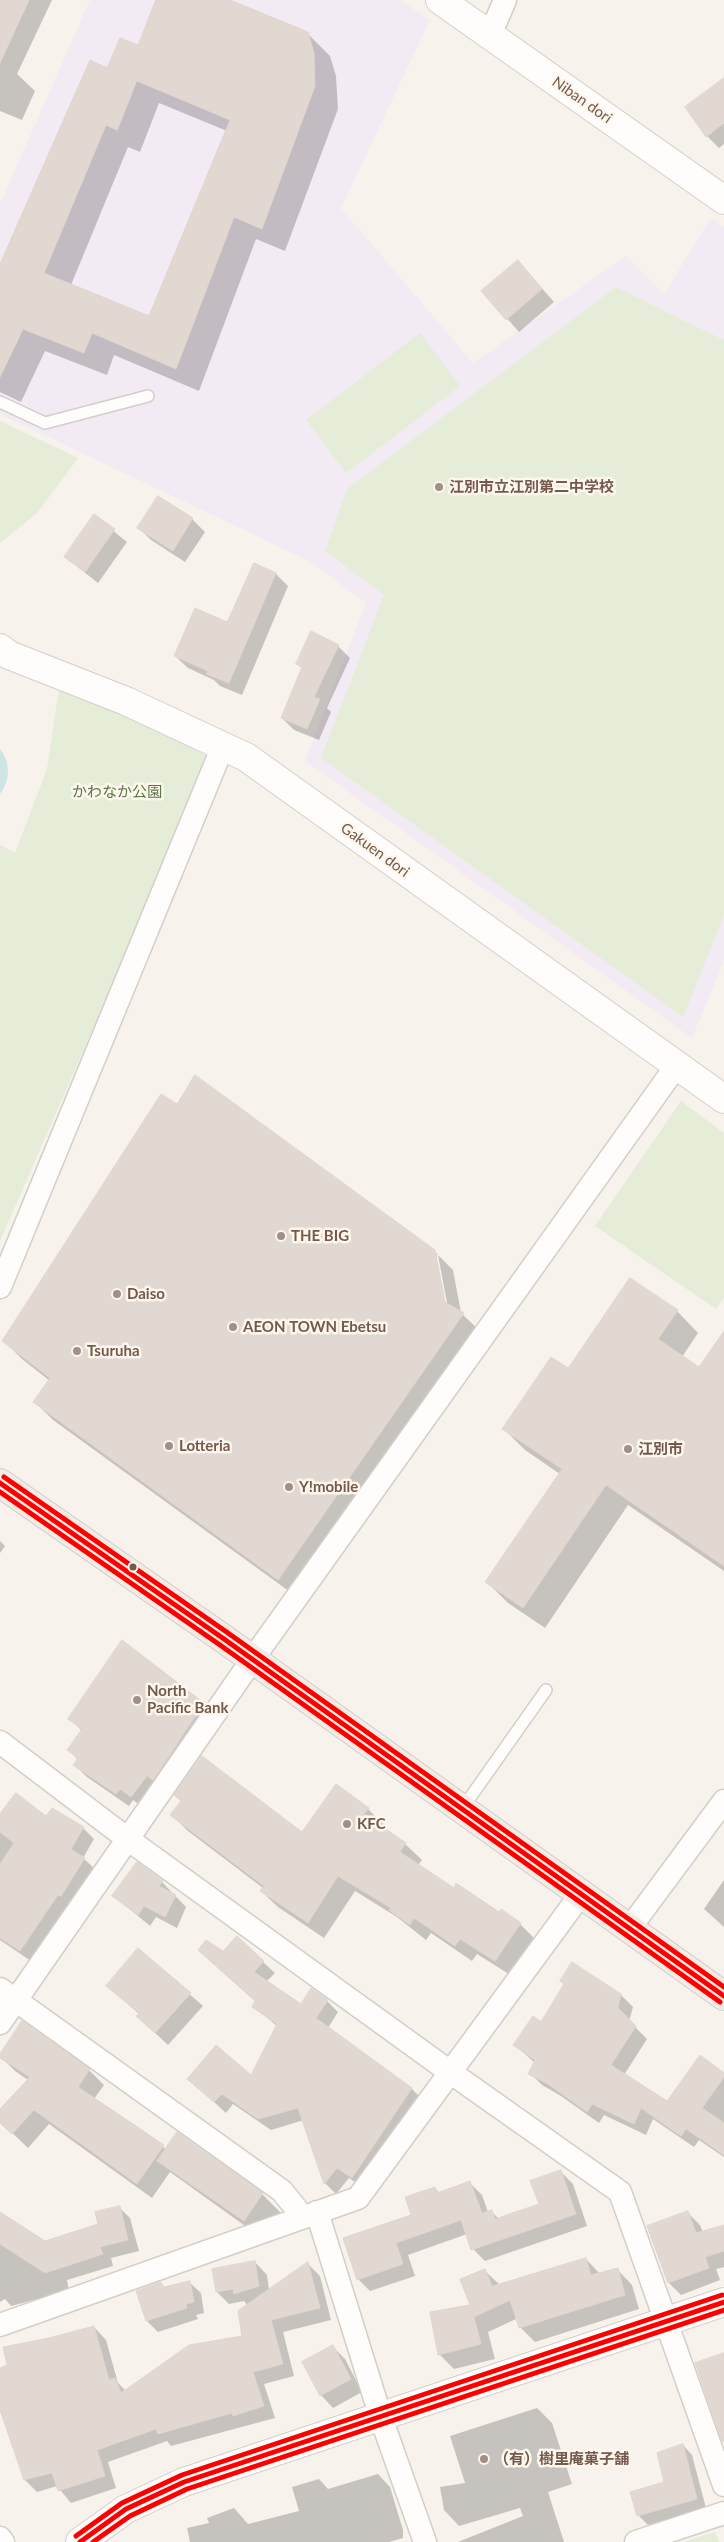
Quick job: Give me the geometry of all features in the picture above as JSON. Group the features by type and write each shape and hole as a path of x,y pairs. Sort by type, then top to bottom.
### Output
{"highway":[{"path":"0,1483 724,1996"}],"street":[{"name":"Niban dori","path":"440,0 724,200"},
{"path":"490,34 505,0"},
{"name":"Gakuen dori","path":"0,648 9,655 126,701 246,757 724,1099"},
{"path":"0,1287 223,746"},
{"path":"0,2023 8,1995 129,1840 252,1660 677,1065"},
{"path":"0,1742 129,1840 450,2072 620,2192 724,2485"},
{"path":"629,1929 724,1801"},
{"path":"0,2325 358,2198 581,1894"},
{"path":"8,1995 282,2191 310,2215 425,2542"},
{"path":"80,2542 126,2510 184,2482 381,2418 724,2302"},
{"path":"636,2542 724,2513"},
{"path":"0,2538 3,2542"}],"lane":[{"path":"0,402 45,423 148,396"},
{"path":"462,1810 546,1690"}],"shaded area":[{"name":"江別市立江別第二中学校","path":"90,0 400,0 430,20 341,208 473,363 626,256 664,294 711,218 724,227 724,961 692,1038 305,761 366,603 309,561 0,414 0,204"},
{"path":"0,749 4,754 8,771 6,783 0,794"}],"green space":[{"path":"616,287 724,340 724,915 683,1017 321,758 384,595 325,551 347,489"},
{"path":"420,333 460,386 346,473 306,420"},
{"path":"0,421 78,458 37,513 0,543"},
{"name":"かわなか公園","path":"59,689 144,720 211,759 0,1241 0,845 15,853 47,769"},
{"path":"681,1101 724,1133 724,1298 716,1309 595,1226"},
{"path":"715,2532 719,2542 683,2542"}],"building":[{"path":"0,0 29,0 0,63"},
{"path":"156,0 230,0 308,32 314,53 315,86 262,229 234,217 176,369 92,333 84,353 23,329 0,377 0,264 90,60 107,68 120,38 138,45","holes":["137,81 230,120 149,316 44,273 106,125 117,130"]},
{"path":"724,78 724,123 706,137 685,107"},
{"path":"518,260 542,289 506,320 481,291"},
{"path":"158,496 193,518 173,551 137,528"},
{"path":"94,514 115,529 85,572 64,557"},
{"path":"254,563 276,573 229,683 206,674 208,671 174,656 195,608 227,622"},
{"path":"311,631 339,645 314,697 320,699 307,729 281,718 302,667 296,664"},
{"name":"AEON TOWN Ebetsu","path":"195,1075 435,1250 445,1302 464,1313 278,1580 33,1402 50,1378 2,1341 161,1094 177,1104"},
{"name":"江別市","path":"630,1278 678,1310 658,1339 699,1367 724,1331 724,1566 606,1485 523,1608 485,1582 562,1469 502,1429 551,1357 568,1368"},
{"path":"122,1640 204,1703 153,1780 147,1776 131,1797 120,1789 116,1794 73,1765 78,1758 67,1750 82,1729 68,1719"},
{"path":"202,1756 302,1832 336,1784 369,1808 364,1814 406,1843 400,1852 454,1888 456,1883 499,1912 501,1909 521,1923 495,1961 460,1939 455,1946 414,1918 410,1925 389,1910 391,1908 338,1876 308,1923 260,1891 264,1886 170,1815 181,1801 174,1795"},
{"path":"16,1793 46,1816 52,1808 84,1827 71,1849 85,1858 61,1896 58,1895 20,1951 0,1938 0,1864 14,1843 0,1832 0,1814"},
{"path":"137,1862 163,1881 159,1886 176,1895 165,1917 144,1906 138,1915 112,1896"},
{"path":"237,1936 264,1961 254,1972 301,2004 311,1988 328,2000 316,2018 412,2088 352,2178 337,2168 324,2184 298,2108 258,2119 222,2094 214,2102 187,2079 216,2045 251,2075 277,2024 252,2007 255,2001 198,1950 206,1940 223,1951"},
{"path":"138,1948 191,1993 155,2033 136,2016 139,2013 106,1986"},
{"path":"572,1962 621,1994 618,2008 636,2026 611,2065 667,2101 700,2055 724,2073 724,2077 702,2108 724,2123 724,2155 686,2129 681,2136 641,2108 634,2124 592,2104 587,2112 548,2084 528,2074 535,2060 513,2045 533,2016 541,2022 564,1984 560,1981"},
{"path":"22,2021 90,2069 78,2087 164,2145 137,2184 34,2110 12,2134 0,2123 0,2109 30,2077 0,2058 0,2054"},
{"path":"177,2132 263,2193 244,2221 157,2161"},
{"path":"561,2170 576,2214 471,2250 461,2220 396,2243 403,2264 357,2280 343,2238 411,2215 405,2197 435,2187 437,2193 470,2181 482,2213 492,2210 495,2219 539,2204 530,2181"},
{"path":"120,2206 128,2240 100,2247 103,2254 45,2273 0,2244 0,2212 45,2241 98,2224 95,2212"},
{"path":"688,2211 696,2233 724,2225 724,2251 705,2257 709,2268 668,2283 647,2226"},
{"path":"586,2258 591,2275 618,2268 625,2295 519,2328 510,2300 474,2317 481,2344 438,2355 430,2312 470,2305 460,2279 485,2269 492,2286"},
{"path":"255,2261 259,2286 234,2294 233,2289 216,2292 212,2269"},
{"path":"308,2262 320,2308 271,2320 283,2364 253,2372 264,2406 233,2416 232,2413 158,2434 156,2429 97,2450 105,2476 58,2491 52,2473 24,2480 0,2410 0,2368 7,2365 3,2347 49,2338 94,2326 109,2380 115,2378 121,2393 189,2345 242,2336 238,2311"},
{"path":"190,2281 194,2302 186,2304 187,2308 146,2321 136,2291 161,2282 163,2287"},
{"path":"333,2345 351,2379 320,2396 302,2362"},
{"path":"724,2353 724,2441 722,2441 695,2363"},
{"path":"683,2444 697,2499 637,2516 630,2492 664,2482 657,2453"}],"transit line":[{"path":"4,1477 228,1633 724,1987"},
{"path":"0,1483 224,1639 724,1996"},
{"path":"0,1492 220,1645 720,2002"},
{"path":"76,2536 122,2503 182,2475 722,2295"},
{"path":"80,2542 126,2509 184,2482 724,2302"},
{"path":"93,2542 130,2516 187,2489 724,2310"}],"place":[{"name":"江別市立江別第二中学校","path":"439,487"},
{"name":"THE BIG","path":"281,1236"},
{"name":"Daiso","path":"117,1294"},
{"name":"AEON TOWN Ebetsu","path":"233,1327"},
{"name":"Tsuruha","path":"77,1351"},
{"name":"Lotteria","path":"169,1446"},
{"name":"江別市","path":"628,1449"},
{"name":"Y!mobile","path":"289,1487"},
{"name":"North Pacific Bank","path":"137,1700"},
{"name":"KFC","path":"347,1824"},
{"name":"（有）樹里庵菓子舗","path":"484,2459"}]}
